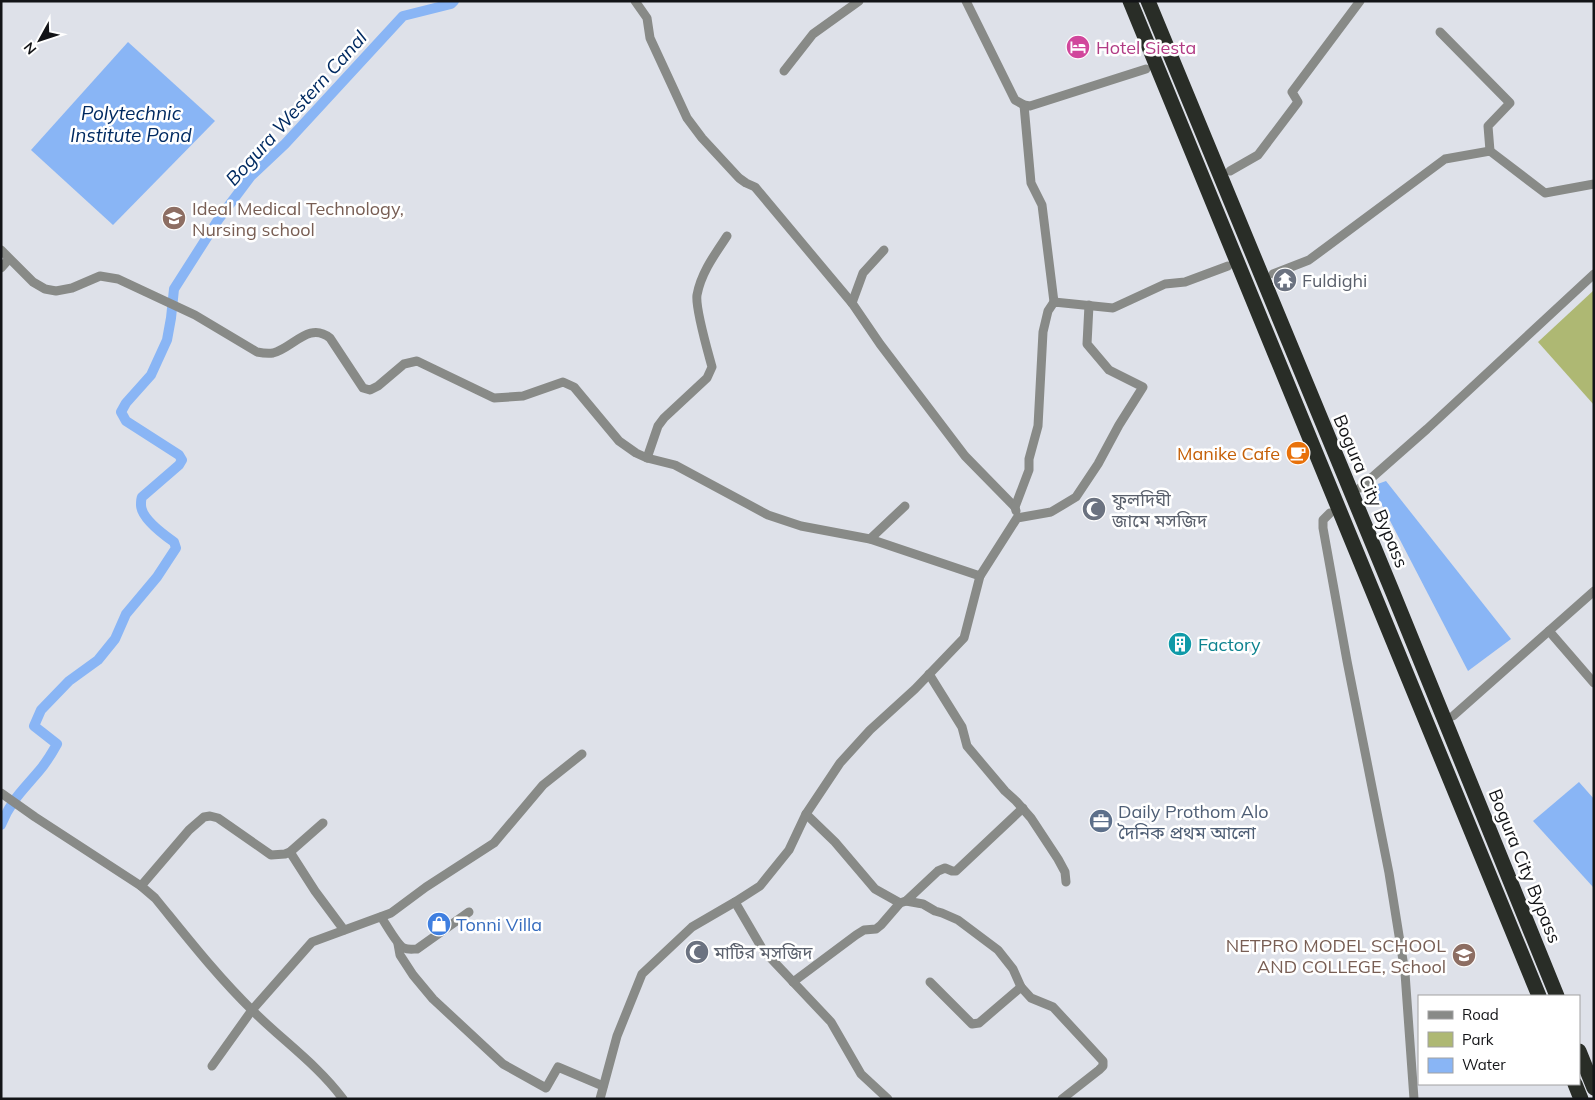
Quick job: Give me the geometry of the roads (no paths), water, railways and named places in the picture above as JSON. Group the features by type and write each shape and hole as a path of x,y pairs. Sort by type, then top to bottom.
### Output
{"highway":[{"name":"Bogura City Bypass","path":"1130,1 1539,995"},
{"name":"Bogura City Bypass","path":"1148,1 1393,593 1557,995"},
{"path":"1580,1053 1594,1088"},
{"path":"1574,1085 1581,1099"}],"street":[{"path":"635,1 647,18 650,38 687,118 702,138 739,178 755,187 852,303 880,344 965,456 1016,507"},
{"path":"784,71 813,34 859,1"},
{"path":"966,1 1015,100 1024,105 1030,106 1146,69"},
{"path":"1230,171 1258,155 1298,102 1292,92 1360,1"},
{"path":"1440,32 1510,103 1488,126 1490,151"},
{"path":"600,1099 617,1036 642,974 692,927 760,886 789,850 806,814 840,763 870,730 964,638 980,576 1017,518 1016,507 1029,470 1029,459 1038,426 1043,332 1048,312 1054,302 1042,205 1031,184 1024,105"},
{"path":"1273,274 1309,260 1445,159 1490,151 1546,193 1594,184"},
{"path":"648,458 658,426 664,418 707,378 712,367 697,297 700,283 711,260 727,236"},
{"path":"1,250 33,282 45,289 56,291 72,288 100,276 118,279 195,315 257,352 274,353 313,331 323,333 330,338 363,388 370,390 378,386 404,364 417,361 494,398 524,396 563,382 574,386 619,441 636,453 676,465 768,515 801,526 870,539 980,576"},
{"path":"852,303 863,273 884,250"},
{"path":"1,268 9,259"},
{"path":"1054,302 1113,308 1166,284 1185,282 1228,266"},
{"path":"1360,488 1427,429 1594,274"},
{"path":"1017,518 1051,512 1076,498 1143,387 1109,370 1087,344 1089,305"},
{"path":"870,539 905,506"},
{"path":"1330,514 1324,520 1323,528 1389,873 1405,973 1414,1099"},
{"path":"1453,716 1594,591"},
{"path":"1549,631 1594,683"},
{"path":"929,674 962,726 967,746 1005,791 1023,808 1047,840 1065,872 1066,882"},
{"path":"212,1066 252,1010 312,942 391,913 426,887 494,843 543,785 582,754"},
{"path":"1,792 141,886 155,898 252,1010 332,1084 343,1099"},
{"path":"794,982 856,934 881,925 903,902 938,871 945,868 956,871 1023,808"},
{"path":"806,814 835,842 875,889 903,902 923,904 958,920 998,950 1013,969 1021,987 1031,998 1053,1007 1103,1061 1103,1066 1099,1070 1062,1099"},
{"path":"141,886 189,830 204,817 218,818 271,855 290,852 323,823"},
{"path":"290,852 315,891 344,930"},
{"path":"735,902 763,950 831,1022 861,1074 888,1099"},
{"path":"398,944 405,949 417,950 469,912"},
{"path":"381,917 398,944 400,955 413,975 433,999 503,1064 546,1088 558,1067 603,1086"},
{"path":"930,982 972,1024 979,1023 1021,987"}],"water":[{"name":"Polytechnic Institute Pond","path":"128,42 215,121 113,225 31,150"},
{"path":"1386,481 1511,639 1468,671 1372,486"},
{"path":"1579,782 1594,799 1593,887 1533,821"}],"waterway":[{"name":"Bogura Western Canal","path":"1,825 13,802 44,765 57,744 34,726 41,710 69,681 98,660 115,639 126,614 157,577 176,548 174,542 149,521 142,510 141,502 142,497 179,465 182,460 179,455 126,421 121,412 126,403 151,375 167,340 174,289 218,220 251,176 285,144 403,16 451,4 454,1"}],"place":[{"name":"Hotel Siesta","path":"1078,47"},
{"name":"Ideal Medical Technology, Nursing school","path":"174,218"},
{"name":"Fuldighi","path":"1285,280"},
{"name":"Manike Cafe","path":"1298,453"},
{"name":"ফুলদিঘী জামে মসজিদ","path":"1094,509"},
{"name":"Factory","path":"1180,644"},
{"name":"Daily Prothom Alo দৈনিক প্রথম আলো","path":"1101,821"},
{"name":"Tonni Villa","path":"439,924"},
{"name":"মাটির মসজিদ","path":"697,952"},
{"name":"NETPRO MODEL SCHOOL AND COLLEGE, School","path":"1464,955"}]}
